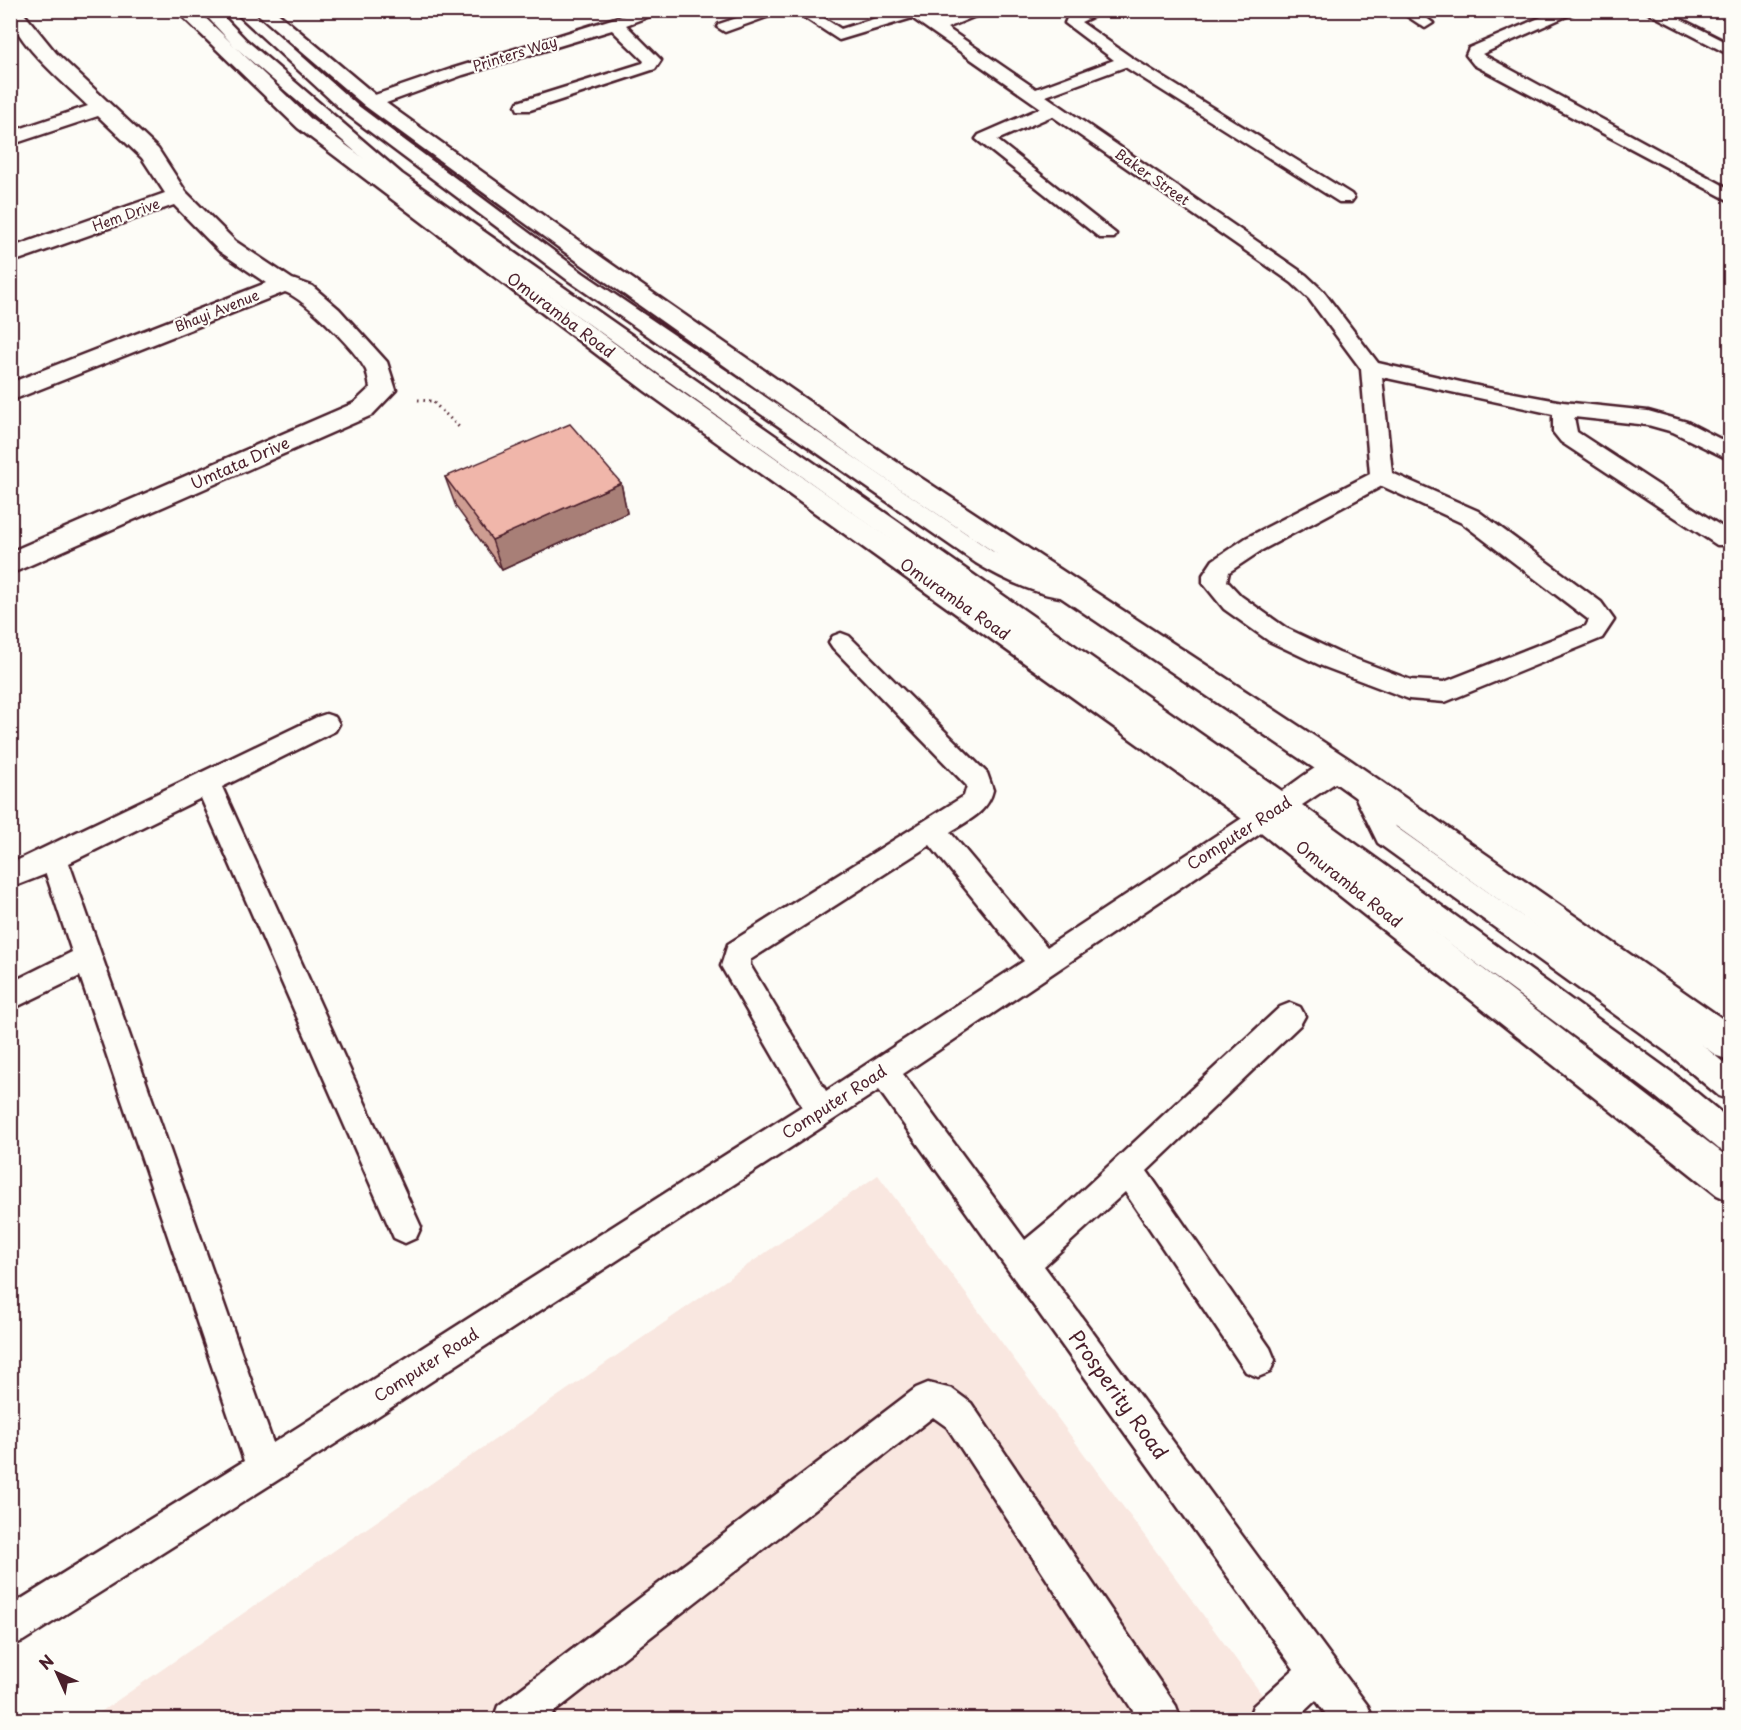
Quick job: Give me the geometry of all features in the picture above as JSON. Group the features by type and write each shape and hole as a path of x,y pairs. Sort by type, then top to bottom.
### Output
{"main road":[{"path":"11,10 20,39 102,108 150,154 177,196"},
{"name":"Omuramba Road","path":"185,10 305,124 635,371 1273,811 1731,1182"},
{"path":"262,10 372,102 874,459 1350,776 1731,1044"},
{"path":"10,139 102,108"},
{"name":"Hem Drive","path":"10,256 177,196 227,246 284,284"},
{"path":"284,284 304,291 331,314 378,368 383,390"},
{"name":"Bhayi Avenue","path":"10,393 284,284"},
{"name":"Umtata Drive","path":"10,564 363,409 383,390"}],"lane":[{"path":"208,10 240,43 396,178 1273,811 1663,1084 1731,1139"},
{"path":"240,10 351,109 576,277 994,563 1040,584 1070,590"},
{"name":"Printers Way","path":"372,102 456,72 659,10"},
{"path":"725,27 779,10"},
{"path":"800,10 839,35 912,11"},
{"path":"934,27 983,10"},
{"path":"1100,10 1074,19 1073,23 1126,61 1345,198"},
{"path":"1405,10 1425,22"},
{"path":"1573,10 1475,51 1474,55 1480,62 1731,196"},
{"path":"1650,10 1731,50"},
{"name":"Baker Street","path":"912,11 1299,279 1316,295 1371,368"},
{"path":"524,106 649,66 653,60 615,24"},
{"path":"1034,95 1126,61"},
{"path":"1053,109 985,139 1107,234"},
{"path":"1381,477 1371,368 1563,409 1648,418 1680,427 1731,453"},
{"path":"1563,409 1564,432 1569,437 1725,539"},
{"path":"1381,477 1470,517 1593,608 1602,620 1599,627 1594,632 1445,692 1423,692 1409,689 1283,637 1251,620 1215,584 1215,575 1221,566 1254,544 1381,477"},
{"path":"821,1111 735,966 738,953 973,804 981,794 981,786 841,642"},
{"path":"10,877 54,858 326,724"},
{"path":"1350,776 1387,835 1678,1043 1731,1086"},
{"name":"Computer Road","path":"10,1628 326,1430 821,1111 1273,811 1350,776"},
{"path":"207,783 405,1227"},
{"path":"932,829 1043,963"},
{"path":"54,858 90,957 264,1469"},
{"path":"10,997 90,957"},
{"path":"1022,1263 1128,1170 1290,1016"},
{"name":"Prosperity Road","path":"882,1071 1354,1719"},
{"path":"1128,1170 1258,1360"},
{"path":"512,1719 928,1400 940,1401 950,1406 959,1415 1162,1719"},
{"path":"1267,1719 1319,1671"}],"path":[{"path":"383,390 406,399 432,401 459,428"}],"shaded area":[{"path":"878,1175 1280,1719 89,1720"}],"building":[{"path":"570,424 621,483 492,540 445,477"}]}
